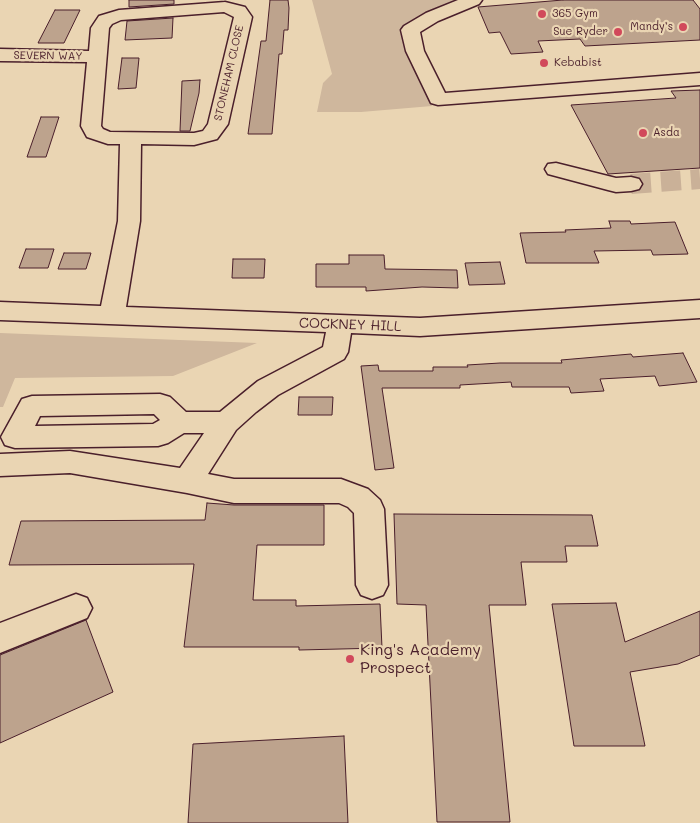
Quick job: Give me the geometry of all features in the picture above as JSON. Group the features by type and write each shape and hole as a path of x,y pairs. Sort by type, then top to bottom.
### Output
{"street":[{"path":"473,0 432,17 410,30 415,51 438,99 700,79"},
{"name":"STONEHAM CLOSE","path":"225,7 239,11 243,17 218,124 210,135 194,139 131,138 108,138 94,133 91,126 96,57 100,28 105,20 118,15 225,7"},
{"name":"SEVERN WAY","path":"0,54 96,57"},
{"path":"112,314 129,221 131,138"},
{"path":"556,169 616,185 631,184"},
{"name":"COCKNEY HILL","path":"0,310 420,328 700,309"},
{"path":"187,481 226,423 268,388 334,352 340,325"},
{"path":"7,437 158,434 179,422 226,423"},
{"path":"0,465 70,462 187,481 234,491 341,491 358,498 369,509 372,585"},
{"path":"0,638 76,608"}],"shaded area":[{"path":"312,0 455,0 402,27 408,54 432,106 361,112 317,112 323,83 332,74"},
{"path":"0,333 257,343 173,376 15,378 3,407 0,407"}],"building":[{"path":"129,0 174,0 174,4 129,7"},
{"path":"270,0 288,0 289,8 288,30 284,30 282,54 279,54 272,134 248,134 261,41 266,41"},
{"path":"563,0 693,0 700,9 700,40 585,46 580,39 538,41 543,52 511,54 500,32 489,33 478,7"},
{"path":"55,10 80,10 64,43 38,43"},
{"path":"173,18 172,38 125,40 127,21"},
{"path":"122,58 139,58 136,88 118,89"},
{"path":"200,80 199,93 190,131 180,131 182,81"},
{"name":"Asda","path":"700,90 700,168 608,174 571,105 676,98 671,91"},
{"path":"41,117 59,117 46,157 27,157"},
{"path":"609,221 630,221 631,224 675,222 688,254 653,255 651,250 594,251 599,263 526,263 520,233 566,232 565,230 611,228"},
{"path":"26,249 54,249 48,268 19,268"},
{"path":"64,253 91,253 86,269 58,269"},
{"path":"349,255 384,255 385,269 457,270 458,288 422,287 366,291 366,287 316,287 316,264 349,264"},
{"path":"233,259 265,259 264,278 232,278"},
{"path":"500,262 505,284 469,285 465,263"},
{"path":"683,353 697,382 659,386 655,376 600,379 604,391 571,393 569,387 512,387 511,382 460,385 460,388 382,388 394,468 375,470 361,366 378,365 379,371 433,371 433,367 468,367 467,365 500,363 562,363 561,360 631,354 633,357"},
{"path":"299,397 333,397 332,415 298,415"},
{"path":"207,503 234,505 324,505 324,545 257,545 253,600 296,600 296,606 380,604 382,648 299,650 299,647 184,647 194,564 9,565 21,521 205,520"},
{"path":"394,514 592,515 598,546 565,546 567,562 521,562 526,605 489,605 510,822 437,822 426,605 397,604"},
{"path":"616,603 625,642 700,611 700,655 678,664 630,672 645,746 574,746 552,604"},
{"path":"86,620 113,692 0,743 0,655"},
{"path":"344,736 348,823 188,823 193,744"}],"tunnel":[{"path":"631,184 700,179"}],"place":[{"name":"365 Gym","path":"542,14"},
{"name":"Mandy’s","path":"683,27"},
{"name":"Sue Ryder","path":"618,32"},
{"name":"Kebabist","path":"544,63"},
{"name":"Asda","path":"643,133"},
{"name":"King's Academy Prospect","path":"350,659"}]}
